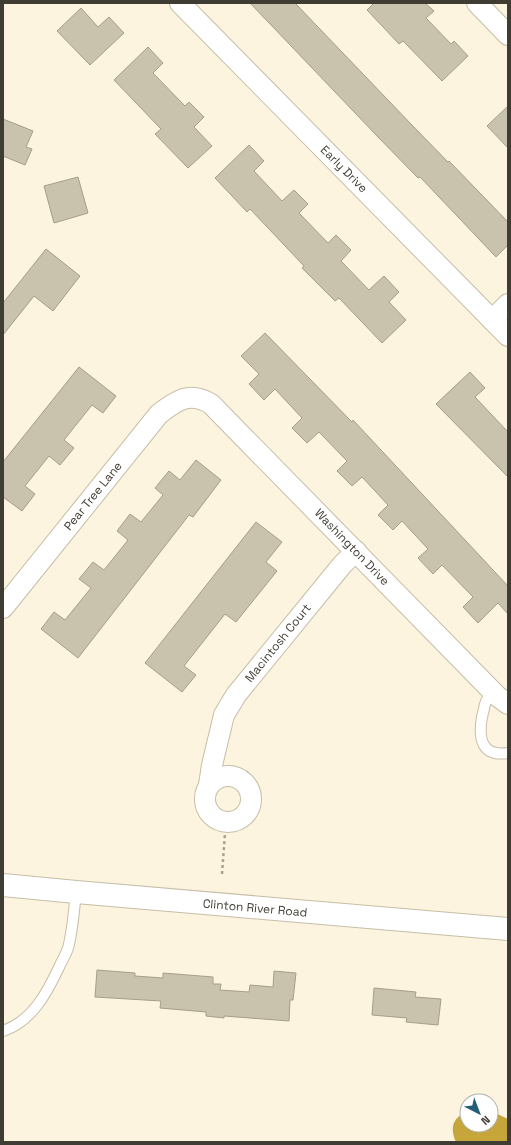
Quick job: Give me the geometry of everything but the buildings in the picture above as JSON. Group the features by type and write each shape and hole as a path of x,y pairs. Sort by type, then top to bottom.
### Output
{"street":[{"name":"Early Drive","path":"180,3 508,336"},
{"path":"477,3 508,35"},
{"path":"492,320 508,304"},
{"name":"Washington Drive","path":"192,397 203,399 211,404 492,692 508,704"},
{"name":"Pear Tree Lane","path":"3,608 159,414 182,399 192,397"},
{"name":"Macintosh Court","path":"216,744 228,767 236,777 248,786 251,793 250,808 240,820 233,823 226,823 217,820 210,815 204,800 209,785 216,744 224,715 236,695 342,565 356,552"},
{"path":"209,785 221,777 236,777"},
{"name":"Clinton River Road","path":"3,885 508,929"}],"lane":[{"path":"492,692 486,699 483,716 481,735 483,744 488,750 496,754 508,753"},
{"path":"3,1031 13,1028 26,1018 40,1002 53,980 69,945 76,892"}],"path":[{"path":"222,874 225,833"}],"shaded area":[{"path":"499,1115 508,1119 508,1142 456,1142 453,1128 455,1120 459,1116 459,1133 499,1133"}]}
